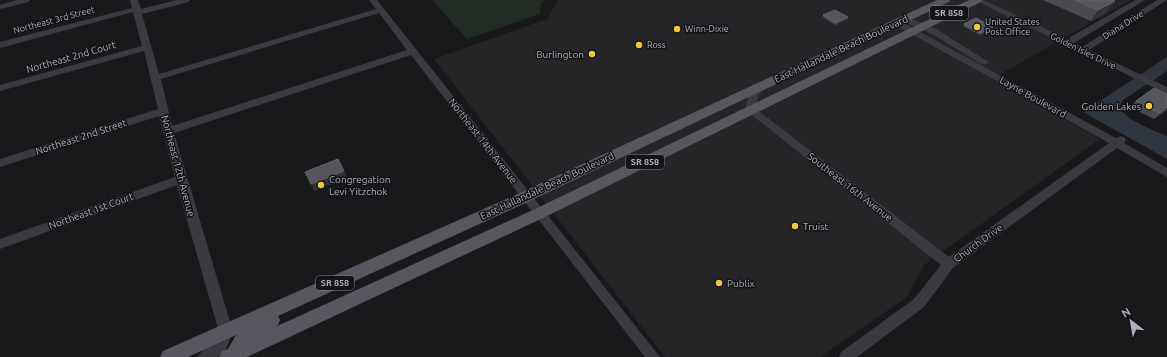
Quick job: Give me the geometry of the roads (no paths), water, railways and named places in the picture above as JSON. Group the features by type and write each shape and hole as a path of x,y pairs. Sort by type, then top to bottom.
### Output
{"main road":[{"name":"East Hallandale Beach Boulevard","path":"169,357 526,196 945,0"},
{"name":"East Hallandale Beach Boulevard","path":"231,356 540,213 917,28 978,0"},
{"path":"713,128 729,112 735,99"},
{"path":"231,356 245,336 266,323 317,299 335,283"}],"street":[{"path":"0,7 26,0"},
{"name":"Northeast 3rd Street","path":"0,45 136,7 186,0"},
{"name":"Northeast 14th Avenue","path":"373,0 653,357"},
{"name":"Golden Isles Drive","path":"978,0 1167,91"},
{"name":"Diana Drive","path":"1067,42 1141,0"},
{"name":"Diana Drive","path":"1083,50 1163,0"},
{"name":"Northeast 12th Avenue","path":"136,7 156,78 168,132 181,179 226,332"},
{"path":"156,78 381,10"},
{"name":"Layne Boulevard","path":"902,21 1119,142 1167,166"},
{"name":"Northeast 2nd Court","path":"0,88 147,47"},
{"path":"168,132 412,51"},
{"path":"750,110 750,103 763,86"},
{"name":"Southeast 16th Avenue","path":"750,110 949,264"},
{"name":"Northeast 2nd Street","path":"0,163 163,111"},
{"name":"Layne Boulevard","path":"1119,142 1167,173"},
{"name":"Church Drive","path":"846,357 919,303 925,297 938,274 949,264 1119,142"},
{"name":"Northeast 1st Court","path":"0,244 181,179"},
{"path":"204,357 221,345 226,332"}],"place":[{"name":"United States Post Office","path":"977,27"},
{"name":"Winn-Dixie","path":"677,29"},
{"name":"Ross","path":"639,45"},
{"name":"Burlington","path":"592,54"},
{"name":"Golden Lakes","path":"1149,106"},
{"name":"Congregation Levi Yitzchok","path":"321,185"},
{"name":"Truist","path":"795,226"},
{"name":"Publix","path":"719,283"}]}
